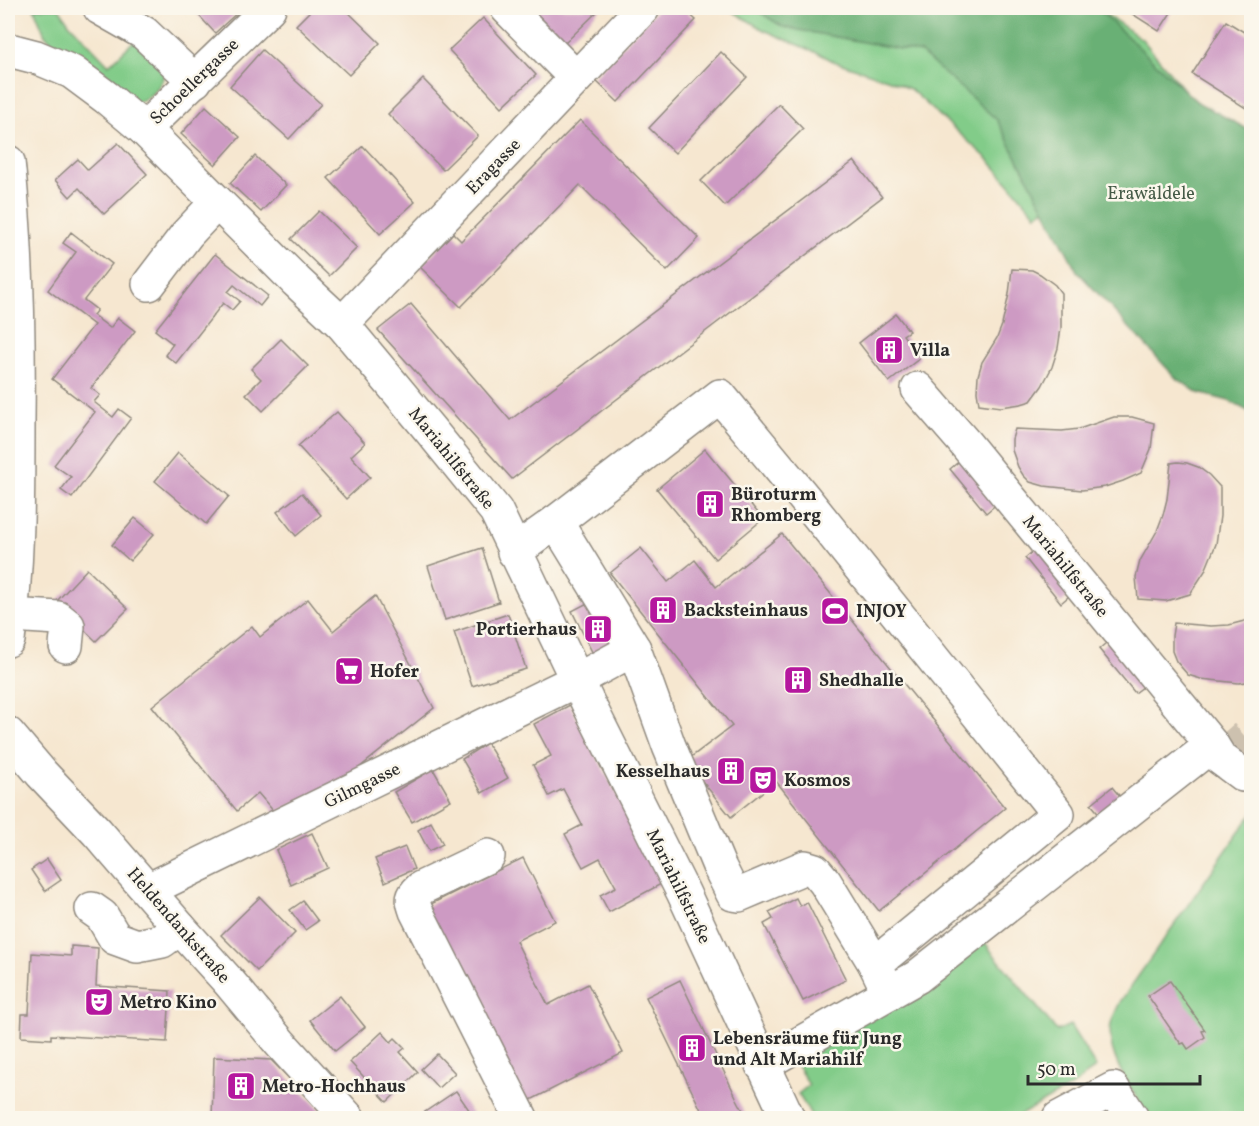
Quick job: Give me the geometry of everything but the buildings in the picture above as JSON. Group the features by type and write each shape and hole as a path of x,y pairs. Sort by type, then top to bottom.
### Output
{"street":[{"path":"100,8 144,33 195,81"},
{"name":"Schoellergasse","path":"144,129 269,8"},
{"path":"507,8 576,78"},
{"name":"Eragasse","path":"342,324 643,8"},
{"name":"Mariahilfstraße","path":"8,52 13,51 36,57 72,72 144,129 342,324 496,512 683,892 788,1119"},
{"path":"8,162 19,349 18,498 9,627 58,618 68,626 66,646"},
{"path":"148,284 187,234 217,202"},
{"name":"Mariahilfstraße","path":"918,389 1212,745 1220,758 1243,775"},
{"path":"514,552 720,396 1058,814 882,978 762,1065"},
{"path":"556,522 634,649 669,746 730,890 733,894 739,895 805,867 815,870 825,882 882,978"},
{"name":"Gilmgasse","path":"148,891 577,680 634,649"},
{"name":"Heldendankstraße","path":"8,734 97,832 348,1119"},
{"path":"882,978 916,977 1212,745"},
{"path":"488,856 421,888 412,899 521,1119"},
{"path":"92,909 102,916 115,938 137,946 162,941 180,928"},
{"path":"1059,1119 1113,1089 1132,1119"}],"green space":[{"path":"34,8 59,8 69,23 109,65 134,41 164,71 158,87 150,96 134,104 55,45 45,35"},
{"name":"Erawäldele","path":"727,8 1097,8 1142,39 1187,93 1251,146 1046,208 1036,215 989,160 910,89 833,61 764,30"},
{"name":"Erawäldele","path":"753,8 1097,8 1197,102 1251,131 1251,415 1229,401 1198,393 1175,377 1077,271 997,120 921,53 783,27"},
{"path":"1251,815 1251,1118 1150,1118 1116,1061 1110,1036 1112,1021 1120,1002"},
{"path":"982,938 1057,1031 1070,1025 1096,1067 1074,1085 1015,1118 813,1118 798,1094 809,1085 793,1059"}],"tunnel":[{"path":"1220,758 1252,730"}],"place":[{"name":"Villa","path":"889,350"},
{"name":"Büroturm Rhomberg","path":"710,504"},
{"name":"Backsteinhaus","path":"663,610"},
{"name":"INJOY","path":"835,611"},
{"name":"Portierhaus","path":"598,629"},
{"name":"Hofer","path":"349,671"},
{"name":"Shedhalle","path":"798,680"},
{"name":"Kesselhaus","path":"731,771"},
{"name":"Kosmos","path":"763,780"},
{"name":"Metro Kino","path":"99,1002"},
{"name":"Lebensräume für Jung und Alt Mariahilf","path":"692,1048"},
{"name":"Metro-Hochhaus","path":"241,1086"}]}
